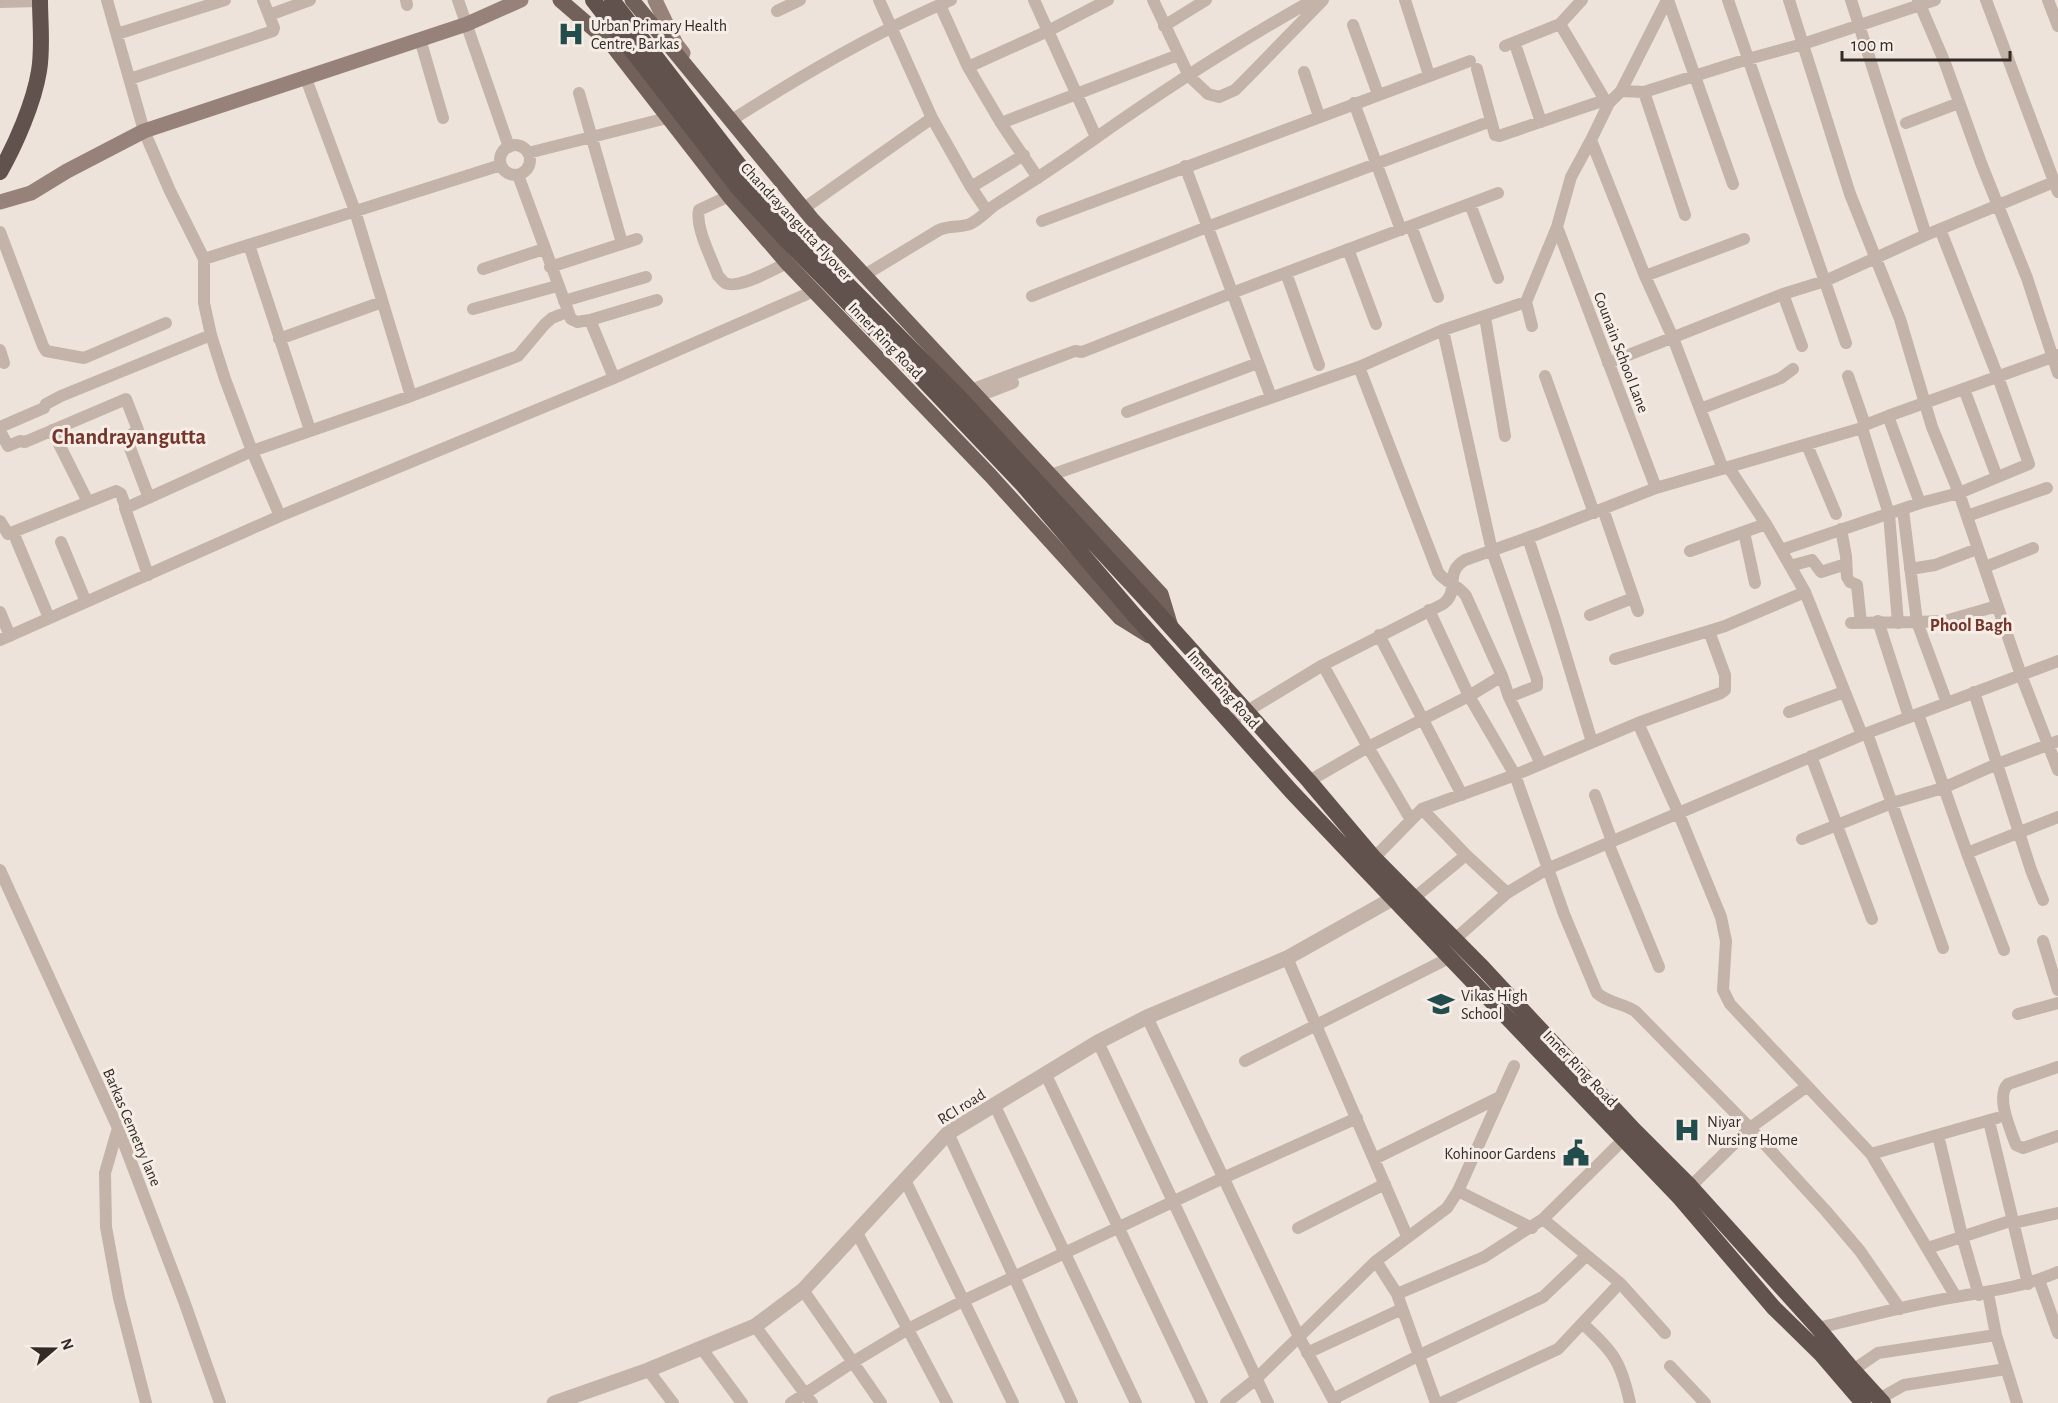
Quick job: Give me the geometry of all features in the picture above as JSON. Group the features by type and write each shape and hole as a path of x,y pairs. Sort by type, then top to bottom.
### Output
{"highway":[{"name":"Chandrayangutta Flyover","path":"593,0 739,189 1023,485 1157,641"},
{"name":"Chandrayangutta Flyover","path":"612,0 749,178 850,287 959,397 1171,627"},
{"path":"0,172 6,150 36,86 39,68 40,1"},
{"name":"Inner Ring Road","path":"1171,627 1309,781 1374,858 1641,1137 1774,1308 1875,1402"},
{"name":"Inner Ring Road","path":"1157,641 1229,722 1449,958 1624,1139 1685,1192 1818,1328 1875,1402"}],"main road":[{"path":"0,202 31,193 144,131 467,24 521,0"},
{"name":"Inner Ring Road","path":"560,0 611,44 729,196 787,263 990,475 1120,618 1157,641"},
{"name":"Inner Ring Road","path":"632,0 803,209 1161,594 1171,627"},
{"path":"655,0 675,44 711,88 721,110 681,136"}],"street":[{"path":"107,0 144,131 170,191 204,259 204,303 211,335 252,452 280,516"},
{"path":"117,34 225,0"},
{"path":"130,80 273,31 264,0"},
{"path":"458,0 509,147"},
{"path":"777,11 800,0"},
{"path":"879,0 932,118 971,187 987,210"},
{"path":"1034,0 1096,137"},
{"path":"968,67 1048,31 1108,0"},
{"path":"1153,0 1189,76 1213,97 1224,96 1234,90 1323,0"},
{"path":"1164,26 1206,0"},
{"path":"863,276 939,230 949,226 968,225 1163,91 1262,28 1313,0"},
{"path":"1405,0 1430,75"},
{"path":"1541,122 1511,48 1560,24 1582,0"},
{"path":"1668,0 1733,184"},
{"path":"1042,221 1430,75 1474,65 1495,135 1499,136 1607,102 1621,92 1668,0"},
{"path":"1728,0 1846,343"},
{"path":"1789,0 1850,194 1900,319 1932,427 1959,493 2021,675 2053,743 2058,770"},
{"path":"1851,0 1926,235"},
{"path":"1621,92 1644,92 1694,75 1803,44 1919,3 1935,0"},
{"path":"1608,363 1783,294 1825,281 1996,205 2056,187 1986,0"},
{"path":"2048,0 2058,24"},
{"path":"0,2 40,1"},
{"path":"269,15 302,1"},
{"path":"721,110 806,73 891,26 946,2 968,67 1038,178"},
{"path":"1919,3 1945,63 1996,205 2027,278 2055,356 2058,373"},
{"path":"1560,24 1607,102"},
{"path":"1353,25 1378,94"},
{"path":"420,39 443,118"},
{"path":"1002,123 1178,55"},
{"path":"1304,72 1319,116"},
{"path":"305,76 355,211 411,396"},
{"path":"1644,92 1685,215"},
{"path":"579,93 622,243"},
{"path":"1532,326 1526,302 1557,228 1570,177 1591,140 1607,102"},
{"path":"1354,103 1376,164 1438,297"},
{"path":"1906,123 1959,103"},
{"path":"528,153 529,166 518,175 506,172 501,165 501,156 509,147 517,146 528,153 667,118"},
{"path":"803,209 932,118"},
{"path":"1032,296 1207,227 1484,124"},
{"path":"1591,140 1726,468 1766,524 1805,592 1844,692 1865,734 1892,803 1943,948"},
{"path":"971,187 1024,155"},
{"path":"204,259 501,165"},
{"path":"1185,166 1271,397"},
{"path":"518,175 557,286 573,321 590,320 657,300"},
{"path":"976,393 1075,351 1082,352 1232,292 1498,193"},
{"path":"729,196 704,206 699,210 698,215 718,276 724,282 732,285 787,263"},
{"path":"1470,204 1498,278"},
{"name":"Counain School Lane","path":"1557,228 1656,488"},
{"path":"1781,550 1920,503 1959,493 2029,464 1998,377 1940,229"},
{"path":"0,232 46,351 84,358 166,323"},
{"path":"550,267 637,239"},
{"path":"1646,276 1744,239"},
{"path":"249,245 310,430"},
{"path":"483,269 544,249"},
{"path":"1348,249 1376,324"},
{"path":"1286,273 1319,365"},
{"path":"125,508 252,452 518,356 545,324 566,306 646,277"},
{"path":"473,309 557,286"},
{"path":"0,612 5,638 280,516 614,378 814,291"},
{"path":"1783,294 1803,346"},
{"path":"279,339 382,302"},
{"path":"1052,475 1359,366 1443,330 1526,302"},
{"path":"1485,316 1505,436"},
{"path":"590,320 614,378"},
{"path":"1443,330 1492,551 1537,679 1537,686 1509,697"},
{"path":"149,498 127,440 138,430 126,399 25,442 20,441 8,446 0,429 44,408 46,404 62,396 211,335"},
{"path":"0,350 4,363"},
{"path":"1229,722 1323,665 1450,599 1453,572 1457,565 1656,488 1807,445 2055,356"},
{"path":"1127,412 1258,363"},
{"path":"1359,366 1438,572 1452,584 1461,588 1466,596 1540,764"},
{"path":"1700,409 1781,378 1793,369"},
{"path":"1545,376 1638,611"},
{"path":"1848,376 1890,514 1898,622"},
{"path":"1964,389 1997,477"},
{"path":"1888,416 1920,503"},
{"path":"52,430 88,502"},
{"path":"1807,445 1836,514"},
{"path":"1966,516 2047,488"},
{"path":"0,521 6,534 117,491 121,494 148,575"},
{"path":"1904,510 1917,622 1947,703"},
{"path":"1690,551 1766,524"},
{"path":"1841,530 1848,580 1857,585 1856,623 1945,621 1997,606"},
{"path":"13,532 49,618"},
{"path":"1744,532 1755,583"},
{"path":"1528,538 1592,742"},
{"path":"61,542 86,602"},
{"path":"1985,567 2033,548"},
{"path":"1910,568 1935,565 1977,549"},
{"path":"1790,566 1812,560 1821,572 1846,564"},
{"path":"1615,659 1741,620 1805,592"},
{"path":"1590,615 1633,598"},
{"path":"1429,610 1469,696 1515,775 1547,869 1597,993 1635,1011 1750,1128 1860,1251 1900,1309"},
{"path":"1878,621 2004,950"},
{"path":"1374,858 1422,809 1515,775 1638,723 1721,693 1725,690 1725,675 1709,631"},
{"path":"1379,635 1462,795"},
{"path":"1454,940 1507,893 1547,869 1865,734 2058,661"},
{"path":"1323,665 1411,820"},
{"path":"1309,781 1502,676"},
{"path":"1789,712 1844,692"},
{"path":"1974,692 2018,832 2043,900"},
{"path":"1638,723 1721,917 1726,941 1723,990 1730,1004 1871,1154 1956,1297"},
{"path":"1802,839 1892,803 1943,788 2053,743"},
{"path":"1811,756 1872,919"},
{"path":"1595,795 1610,842 1659,968"},
{"path":"1422,809 1507,893"},
{"path":"1967,853 2058,817"},
{"path":"1414,898 1466,855"},
{"name":"Barkas Cemetry lane","path":"0,870 118,1128 220,1403"},
{"name":"RCI road","path":"554,1403 571,1400 755,1326 803,1290 948,1132 1098,1042 1147,1017 1287,958 1392,898"},
{"path":"2043,941 2058,990"},
{"path":"1287,958 1407,1236"},
{"path":"1245,1061 1449,958"},
{"path":"2018,1014 2058,1003"},
{"path":"1147,1017 1298,1335 1334,1401 1420,1355 1543,1297 1586,1256"},
{"path":"1098,1042 1269,1403"},
{"path":"1226,1403 1256,1379 1298,1335 1376,1261 1447,1208 1458,1191 1514,1066"},
{"path":"2058,1066 2008,1084 2003,1094 2006,1115 2016,1145 2020,1148 2058,1136"},
{"path":"1046,1075 1202,1403"},
{"path":"1685,1192 1750,1128 1806,1087"},
{"path":"1374,1159 1500,1097"},
{"path":"994,1106 1136,1403"},
{"path":"1871,1154 2006,1115"},
{"path":"791,1403 809,1398 853,1362 908,1329 963,1301 1356,1118"},
{"path":"1989,1121 2014,1221 2033,1282 2058,1333"},
{"path":"118,1128 105,1173 106,1227 119,1298 146,1403"},
{"path":"948,1132 1072,1403"},
{"path":"1938,1135 1962,1236 1984,1294 2017,1403"},
{"path":"1397,1294 1484,1257 1532,1228 1624,1139"},
{"path":"905,1180 1013,1403"},
{"path":"1298,1228 1385,1184"},
{"path":"1458,1191 1532,1228"},
{"path":"1928,1248 2014,1221 2058,1213"},
{"path":"1543,1219 1620,1283 1665,1333"},
{"path":"857,1233 947,1403"},
{"path":"1376,1261 1397,1294 1439,1403 1558,1349 1620,1283"},
{"path":"1818,1328 1956,1297 1984,1294 2033,1282 2058,1272"},
{"path":"803,1290 880,1403"},
{"path":"1307,1353 1402,1309"},
{"path":"1583,1324 1616,1359 1630,1403"},
{"path":"755,1326 809,1398"},
{"path":"1853,1371 1878,1353 1996,1335"},
{"path":"702,1348 742,1403"},
{"path":"1670,1366 1705,1403"},
{"path":"1875,1402 1904,1386 2006,1369"},
{"path":"648,1370 673,1403"}],"place":[{"name":"Urban Primary Health Centre, Barkas","path":"571,34"},
{"name":"Vikas High School","path":"1441,1004"},
{"name":"Niyar Nursing Home","path":"1687,1130"},
{"name":"Kohinoor Gardens","path":"1576,1153"}],"district":[{"name":"Chandrayangutta","path":"129,436"},
{"name":"Phool Bagh","path":"1971,625"}]}
